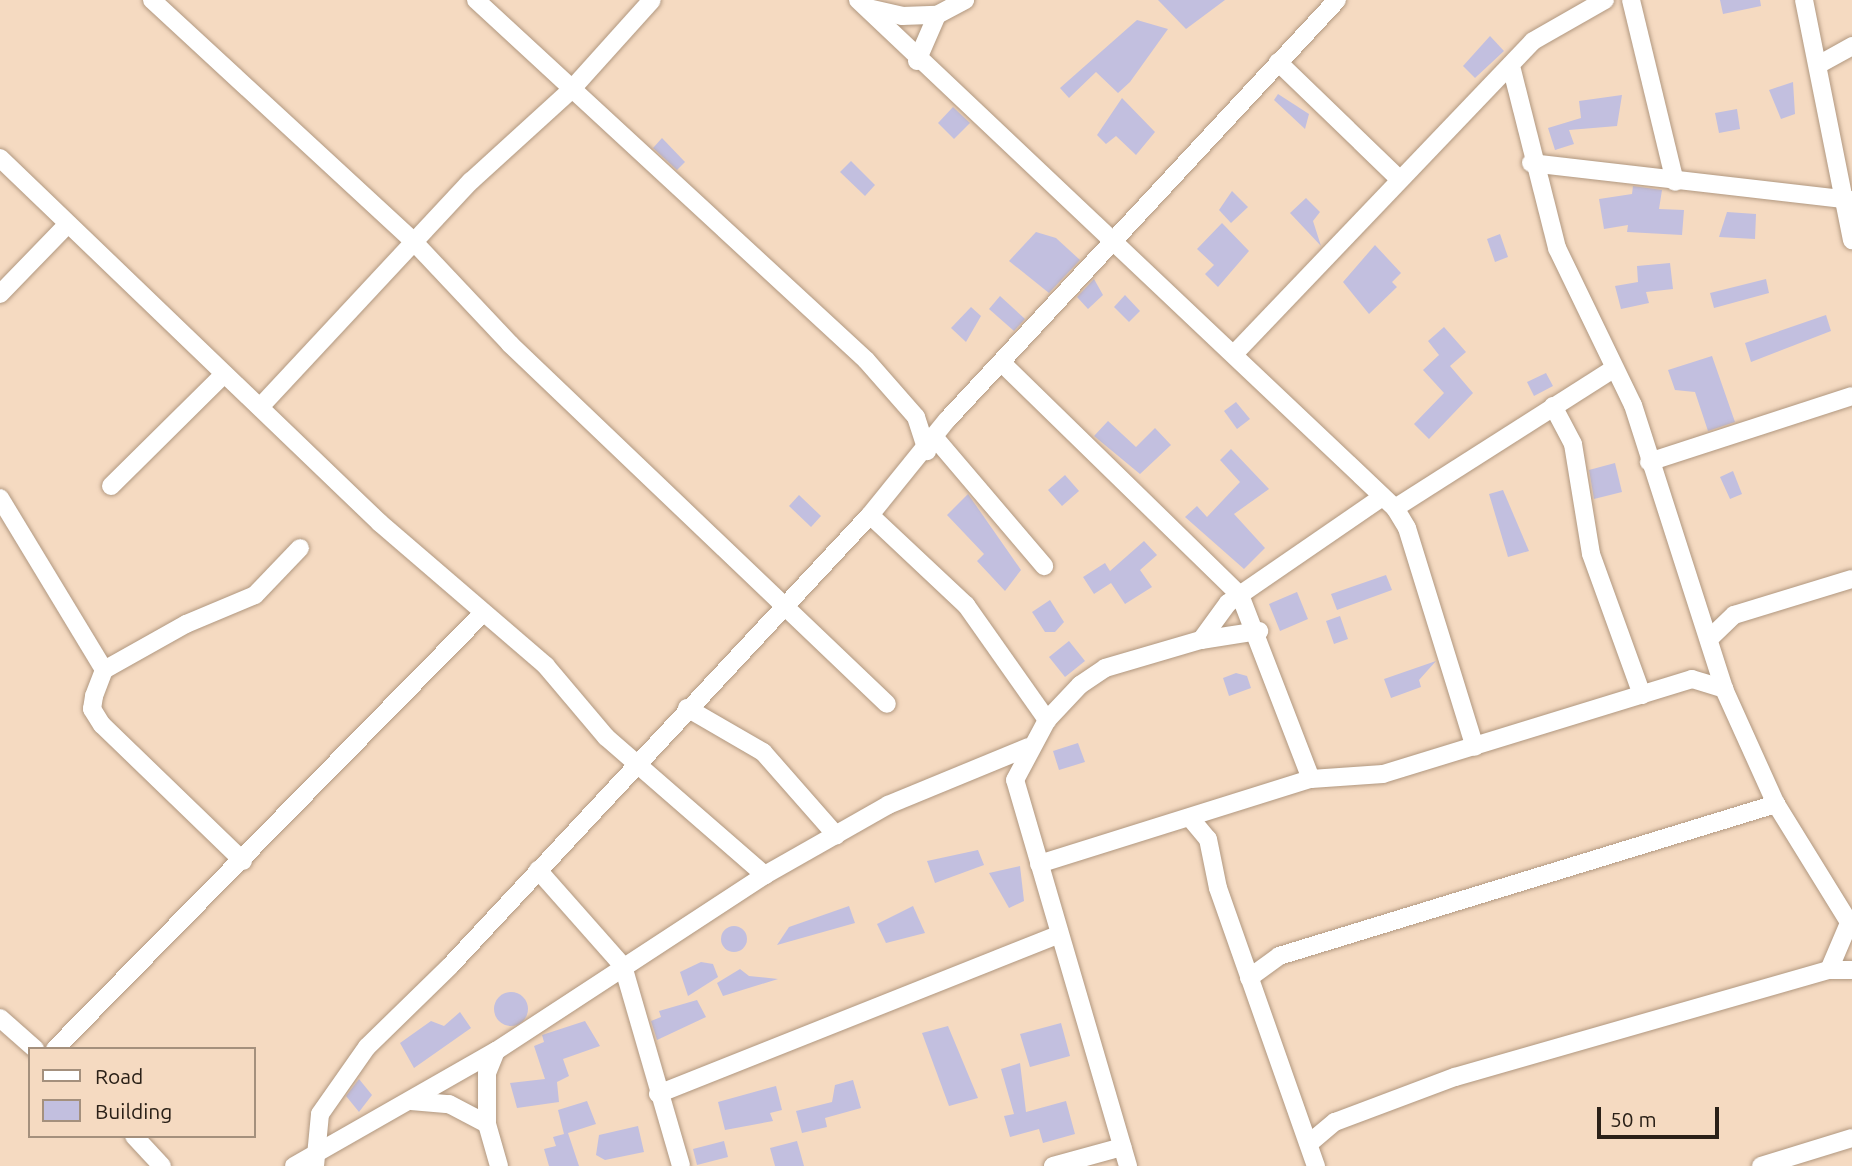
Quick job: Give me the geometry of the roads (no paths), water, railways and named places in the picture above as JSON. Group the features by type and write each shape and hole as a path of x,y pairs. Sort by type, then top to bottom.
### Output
{"street":[{"path":"152,0 414,242 510,344 887,704"},
{"path":"476,0 570,91 866,360 916,418 932,445 1044,566"},
{"path":"260,407 414,242 570,91 652,0"},
{"path":"861,3 902,16 937,15 965,0"},
{"path":"314,1162 320,1114 335,1085 538,870 782,604 870,514 932,445 947,420 1337,0"},
{"path":"1234,353 1399,179 1512,70 1533,41 1605,0"},
{"path":"1631,0 1675,182"},
{"path":"1804,0 1848,200 1852,240"},
{"path":"861,3 917,61 1234,353 1388,502 1407,528 1475,747"},
{"path":"917,61 937,15"},
{"path":"1818,65 1852,46"},
{"path":"1278,62 1399,179"},
{"path":"1512,70 1531,163 1557,248 1612,370 1633,405 1648,461 1724,689 1776,804 1851,925 1829,970"},
{"path":"0,158 66,226 224,374 482,614 546,666 636,764 765,875"},
{"path":"1531,163 1675,182 1848,200"},
{"path":"0,295 66,226"},
{"path":"1002,363 1240,595 1259,631 1311,779"},
{"path":"1201,640 1240,595 1388,502 1612,370"},
{"path":"111,486 224,374"},
{"path":"1648,461 1852,396"},
{"path":"1553,406 1573,444 1591,554 1642,695"},
{"path":"916,418 947,420"},
{"path":"0,498 104,670"},
{"path":"870,514 967,605 1047,720"},
{"path":"243,861 102,725 92,709 104,670 186,624 255,595 300,548"},
{"path":"1697,606 1734,615 1852,579"},
{"path":"57,1047 243,861 482,614"},
{"path":"1692,679 1734,615"},
{"path":"1128,1166 1058,935 1015,780 1029,747 1047,720 1105,668 1201,640 1259,631"},
{"path":"1039,864 1218,811 1311,779 1383,774 1692,679 1724,689"},
{"path":"687,708 763,752 836,835"},
{"path":"295,1166 314,1162 496,1051 765,875 888,805 1029,747"},
{"path":"987,765 1015,780"},
{"path":"1249,978 1279,956 1776,804"},
{"path":"1208,839 1218,811"},
{"path":"1191,819 1208,839 1249,978 1311,1141 1317,1166"},
{"path":"538,870 623,966 681,1166"},
{"path":"658,1094 1058,935"},
{"path":"1241,952 1279,956"},
{"path":"1311,1141 1335,1122 1468,1073 1829,970 1852,970"},
{"path":"0,1018 33,1047"},
{"path":"496,1051 487,1073 487,1124 499,1166"},
{"path":"411,1101 449,1104 487,1124"},
{"path":"1301,1117 1335,1122"},
{"path":"136,1138 162,1166"},
{"path":"1761,1166 1852,1138"},
{"path":"1053,1166 1122,1147"}]}
